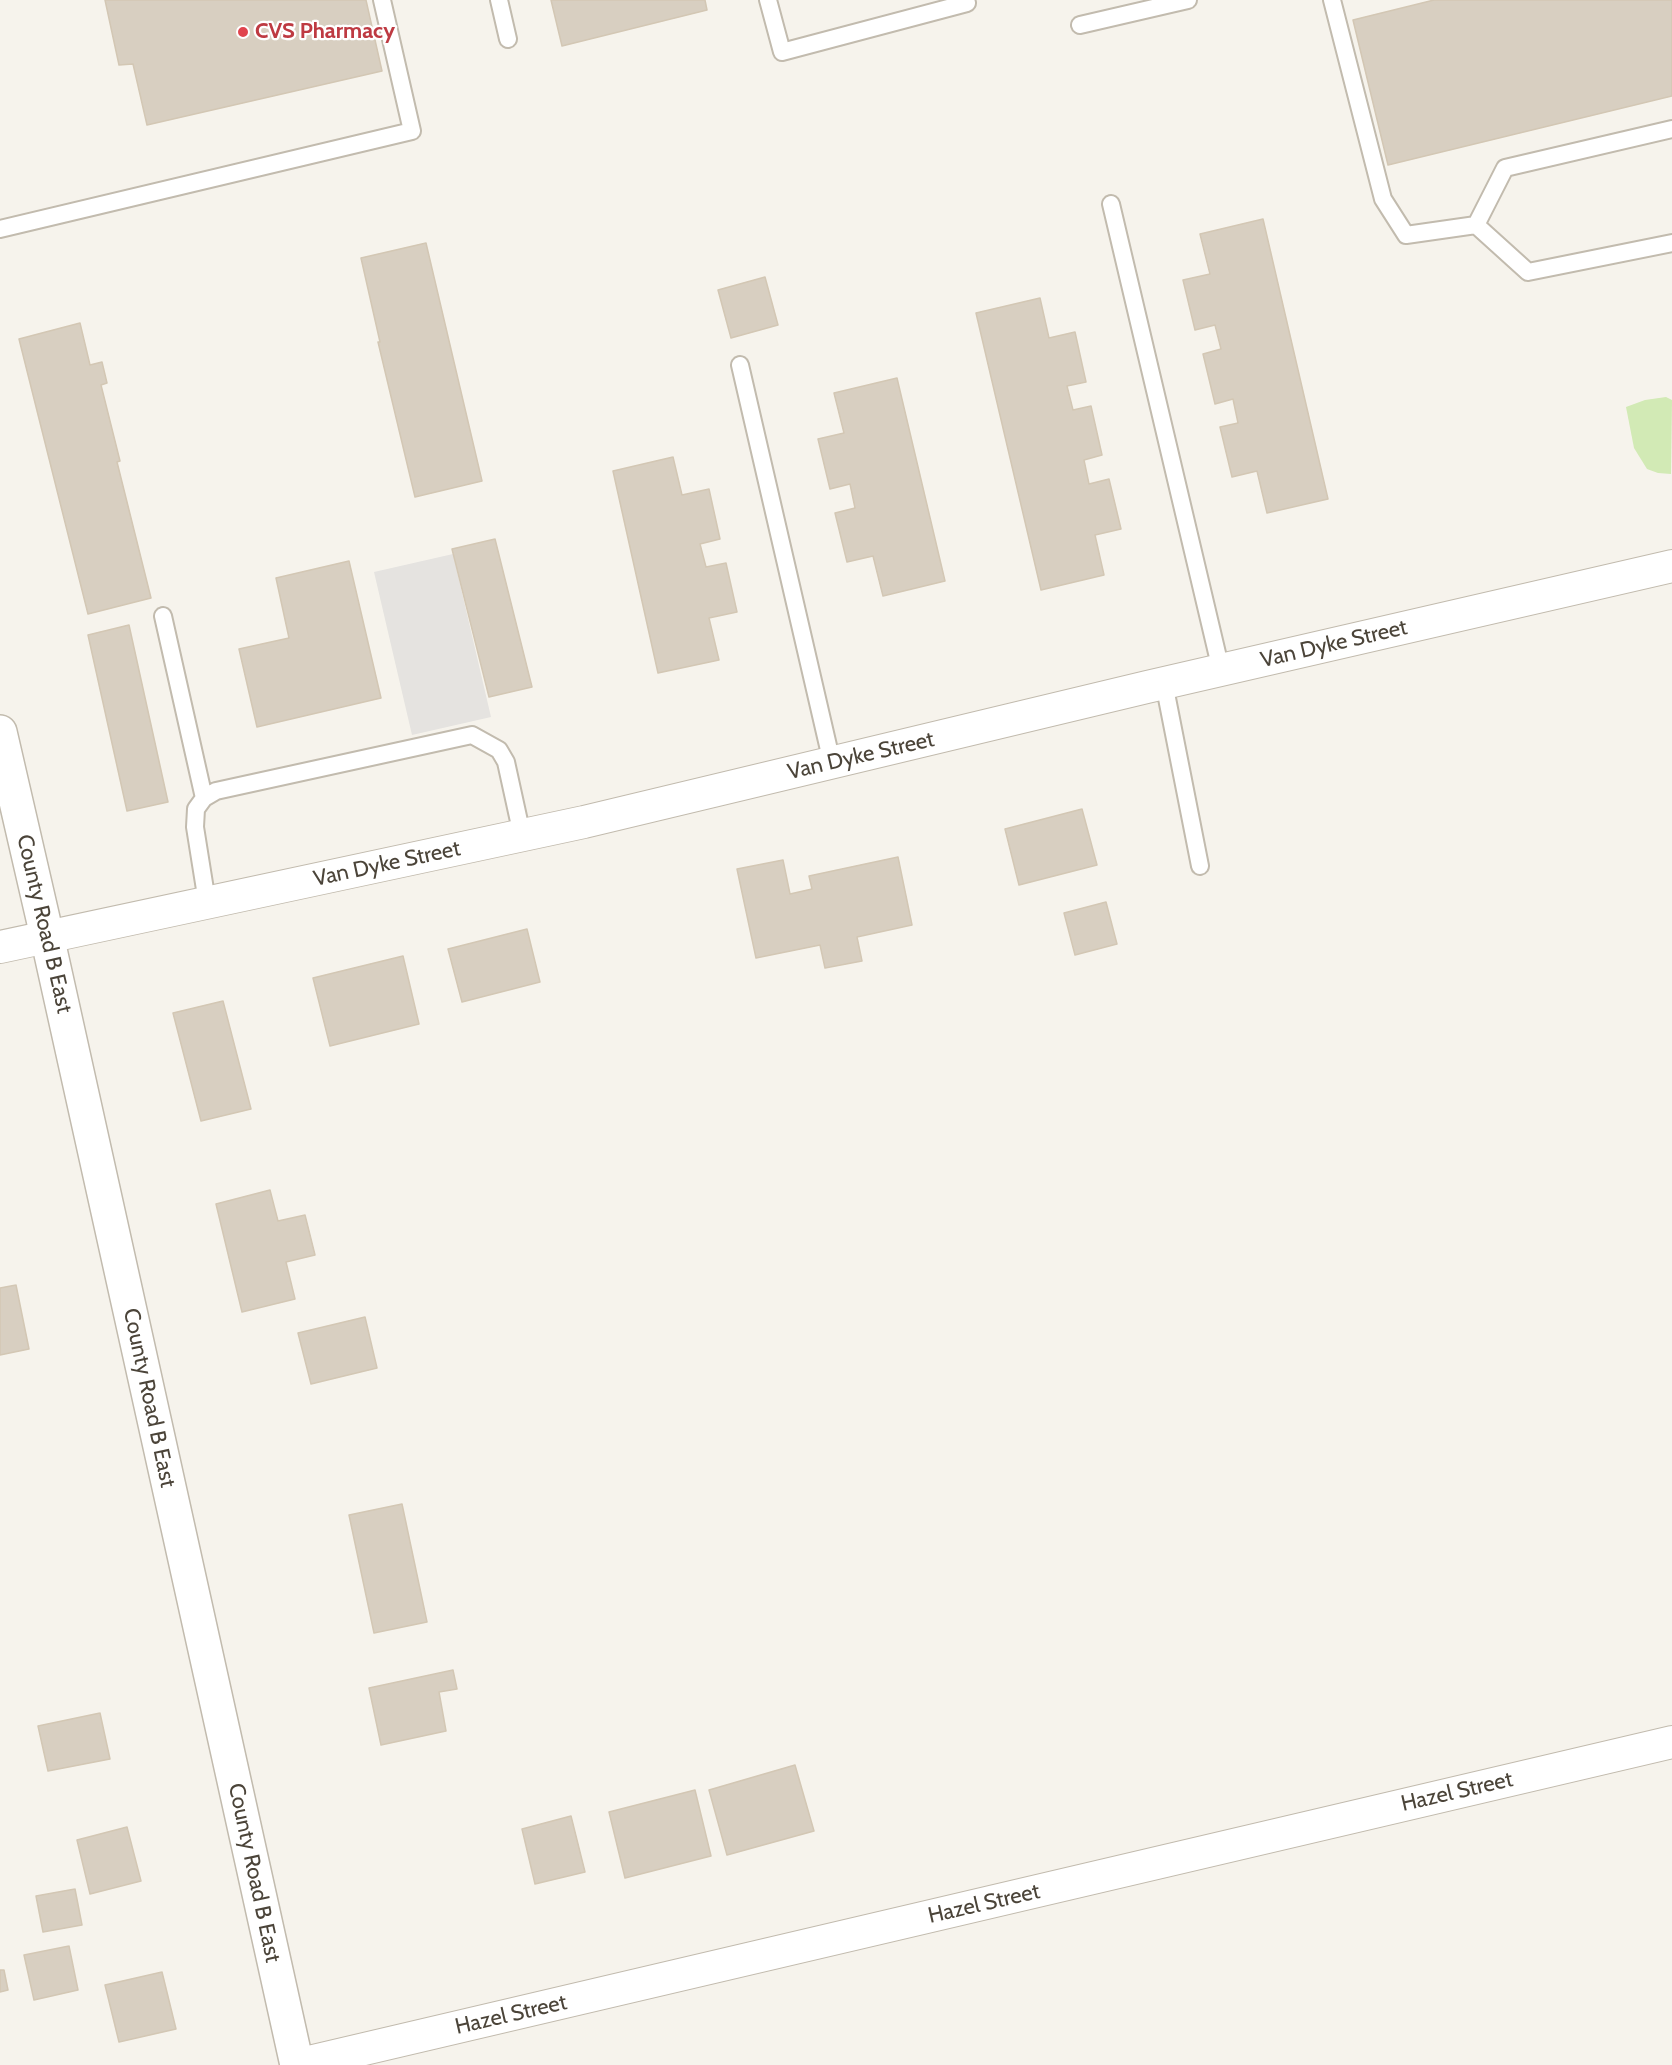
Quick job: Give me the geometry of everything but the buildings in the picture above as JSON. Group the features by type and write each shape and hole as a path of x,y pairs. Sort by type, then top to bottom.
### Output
{"street":[{"name":"Van Dyke Street","path":"47,936 522,835 1672,566"},
{"name":"County Road B East","path":"0,732 297,2065"},
{"path":"0,946 47,936"},
{"name":"Hazel Street","path":"297,2065 1672,1742"}],"lane":[{"path":"0,229 412,131 382,0"},
{"path":"499,0 508,39"},
{"path":"768,0 782,52 967,3"},
{"path":"1080,25 1188,0"},
{"path":"1332,0 1383,199 1406,235 1476,225"},
{"path":"1476,225 1505,168 1672,129"},
{"path":"1111,204 1221,670"},
{"path":"1476,225 1528,272 1672,243"},
{"path":"740,364 832,763"},
{"path":"163,616 204,798"},
{"path":"1164,683 1200,866"},
{"path":"207,902 195,827 196,810 204,798 216,791 472,735 499,750 506,762 522,835"}],"green space":[{"path":"1666,397 1672,400 1671,474 1647,469 1634,448 1626,407 1645,400"}],"shaded area":[{"path":"453,554 491,717 412,735 374,572"}],"place":[{"name":"CVS Pharmacy","path":"243,32"}]}
